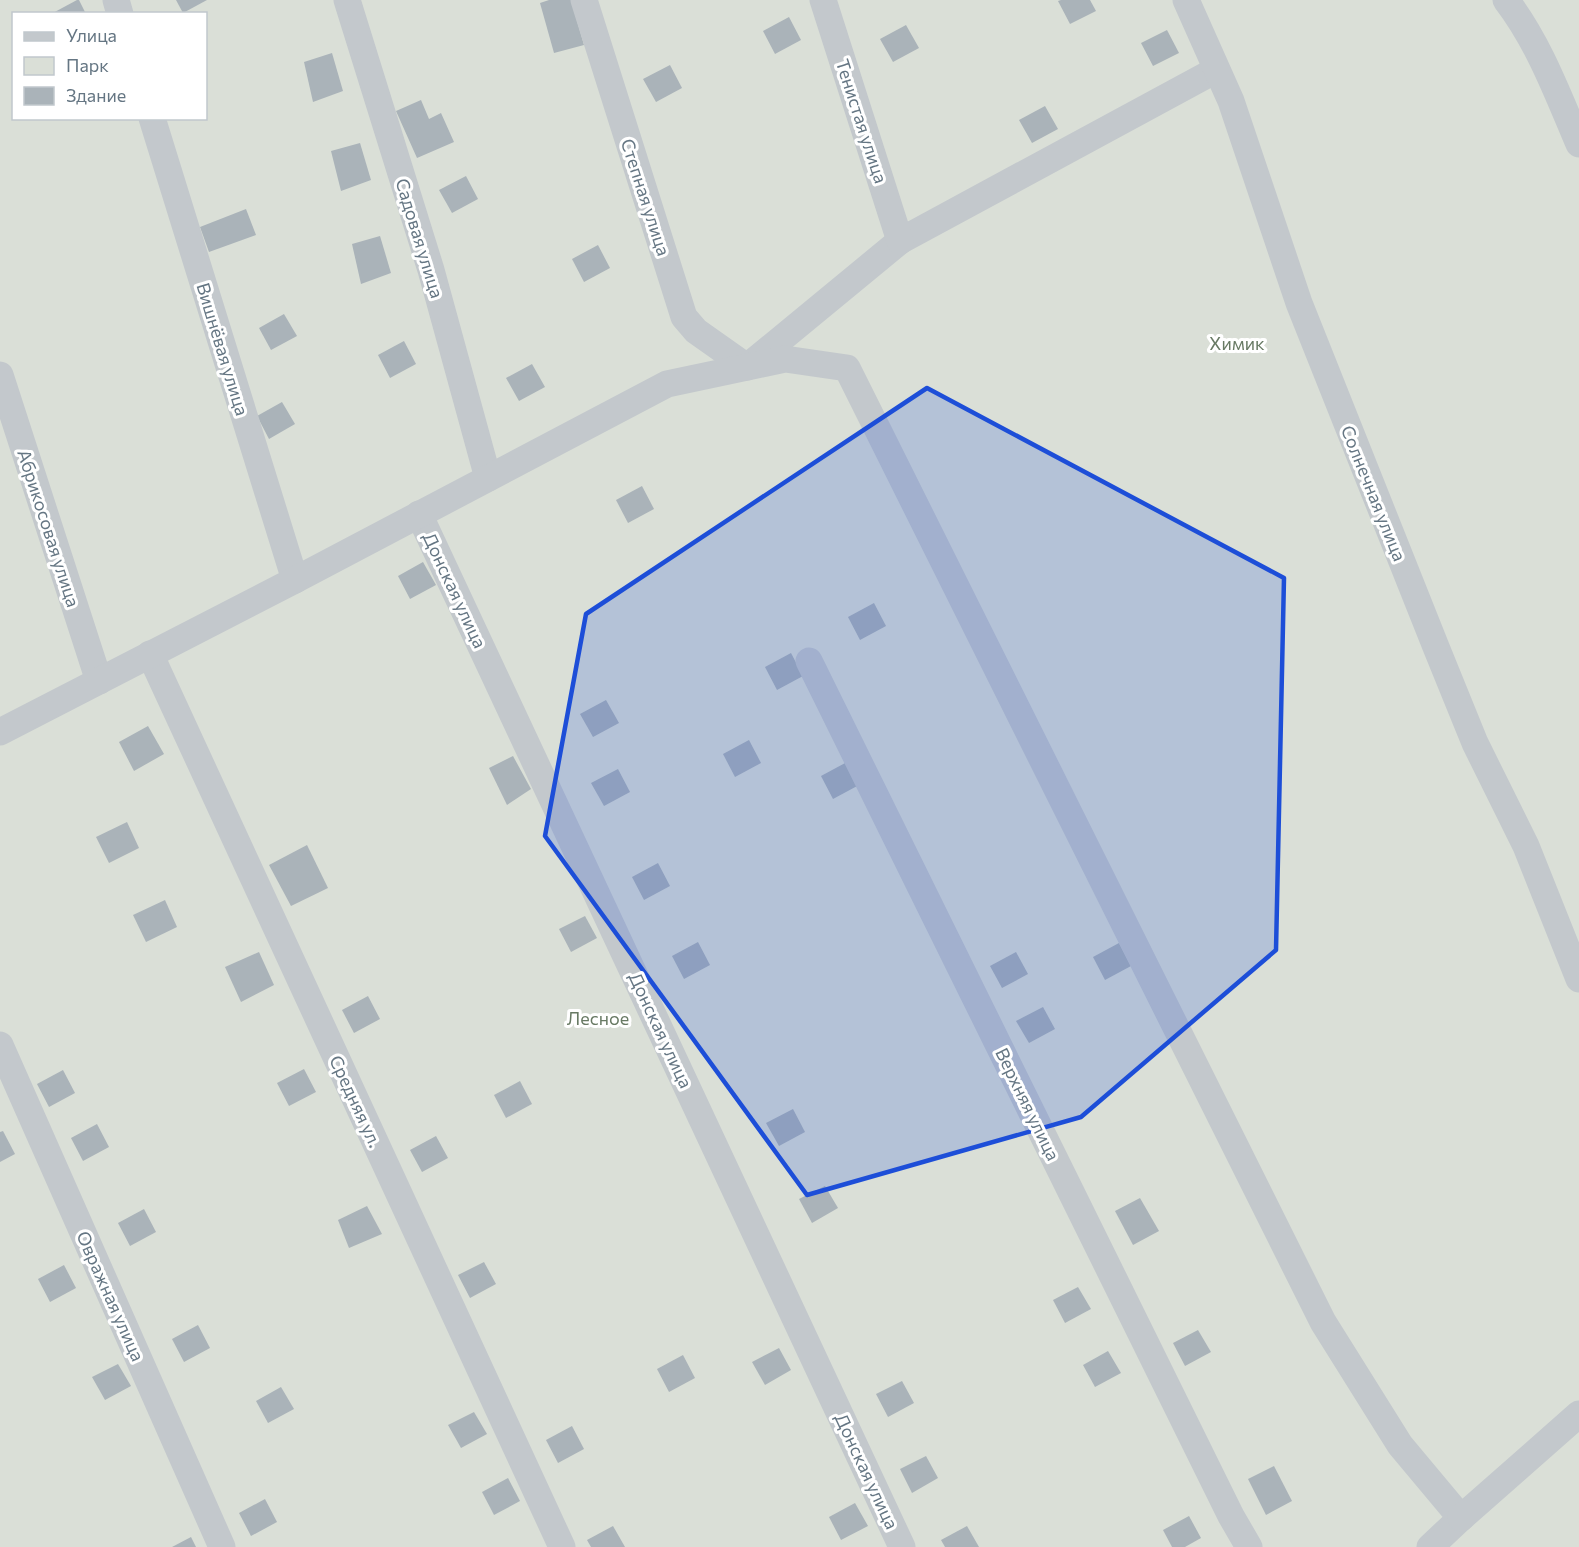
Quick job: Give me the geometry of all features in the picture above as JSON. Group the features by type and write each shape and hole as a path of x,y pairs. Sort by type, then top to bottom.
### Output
{"street":[{"name":"Садовая улица","path":"347,0 431,270 488,478"},
{"name":"Степная улица","path":"584,0 684,317 696,331 747,367"},
{"name":"Тенистая улица","path":"823,0 900,241"},
{"name":"Солнечная улица","path":"1186,0 1230,100 1299,303 1474,743 1526,846 1579,979"},
{"path":"1506,0 1540,54 1579,144"},
{"path":"747,367 900,241 1216,70"},
{"name":"Вишнёвая улица","path":"153,120 295,580"},
{"path":"0,732 668,384 785,359 847,368 1323,1322 1400,1445 1461,1518"},
{"name":"Абрикосовая улица","path":"0,375 99,681"},
{"name":"Донская улица","path":"419,514 902,1547"},
{"name":"Средняя ул.","path":"150,654 562,1547"},
{"name":"Верхняя улица","path":"809,661 1226,1505 1249,1547"},
{"name":"Овражная улица","path":"0,1045 222,1547"},
{"path":"1430,1547 1579,1414"}],"highlighted area":[{"path":"927,388 1284,578 1276,950 1081,1117 807,1195 545,836 586,614"}],"green space":[{"path":"0,0 1579,0 1579,1547 0,1547"}],"building":[{"path":"79,0 85,12 55,12"},
{"path":"176,0 207,0 185,12 182,12"},
{"path":"549,0 571,0 584,45 554,53 540,3"},
{"path":"1090,0 1096,11 1070,24 1058,1"},
{"path":"789,17 801,40 775,54 763,31"},
{"path":"906,25 919,48 893,62 880,39"},
{"path":"1167,30 1179,53 1153,66 1141,43"},
{"path":"332,53 343,91 313,102 304,62"},
{"path":"670,65 682,88 656,102 643,79"},
{"path":"421,100 429,119 441,113 454,142 417,158 396,111"},
{"path":"1045,106 1058,129 1032,143 1019,120"},
{"path":"360,143 371,180 341,191 331,151"},
{"path":"466,176 478,199 452,213 439,190"},
{"path":"246,209 256,235 209,252 200,227"},
{"path":"380,236 391,273 361,284 352,244"},
{"path":"598,245 610,268 584,282 572,259"},
{"path":"284,314 297,336 271,350 259,328"},
{"path":"404,341 416,364 390,378 378,355"},
{"path":"532,364 545,387 519,401 506,378"},
{"path":"282,402 295,424 269,439 257,416"},
{"path":"642,486 654,509 628,523 616,500"},
{"path":"423,562 436,585 410,599 398,576"},
{"path":"874,603 886,626 860,640 848,617"},
{"path":"791,653 803,676 777,690 765,667"},
{"path":"606,700 619,723 593,737 580,714"},
{"path":"148,726 164,754 134,771 119,742"},
{"path":"749,740 761,763 735,777 723,754"},
{"path":"513,756 531,789 507,805 489,768"},
{"path":"847,762 859,785 833,799 821,776"},
{"path":"618,769 630,792 604,806 591,783"},
{"path":"127,822 139,848 109,863 96,837"},
{"path":"307,845 328,888 291,906 269,865"},
{"path":"658,863 670,886 644,900 632,877"},
{"path":"165,900 177,927 146,942 133,915"},
{"path":"585,916 597,938 571,952 559,929"},
{"path":"698,942 710,965 684,979 672,956"},
{"path":"1119,943 1131,966 1105,980 1093,957"},
{"path":"259,952 274,985 241,1002 225,967"},
{"path":"1016,952 1028,974 1002,988 990,966"},
{"path":"368,996 380,1019 354,1033 342,1010"},
{"path":"1043,1007 1055,1029 1029,1043 1016,1021"},
{"path":"304,1069 316,1092 289,1106 277,1083"},
{"path":"63,1070 75,1093 49,1107 37,1084"},
{"path":"520,1081 532,1104 506,1118 494,1095"},
{"path":"793,1109 805,1132 779,1146 766,1123"},
{"path":"97,1124 109,1147 83,1161 71,1138"},
{"path":"3,1131 15,1154 0,1162 0,1132"},
{"path":"436,1136 448,1158 422,1172 410,1150"},
{"path":"825,1186 838,1208 812,1223 799,1199"},
{"path":"1140,1198 1159,1231 1133,1245 1115,1211"},
{"path":"367,1206 382,1234 349,1248 338,1220"},
{"path":"144,1209 156,1232 130,1246 118,1223"},
{"path":"484,1262 496,1284 470,1298 458,1275"},
{"path":"64,1265 76,1288 50,1302 38,1279"},
{"path":"1078,1287 1091,1309 1065,1323 1053,1300"},
{"path":"198,1325 210,1348 184,1362 172,1339"},
{"path":"1198,1330 1211,1352 1185,1366 1173,1343"},
{"path":"779,1348 791,1370 765,1385 752,1362"},
{"path":"1108,1351 1121,1373 1095,1387 1083,1365"},
{"path":"683,1355 695,1378 669,1392 657,1369"},
{"path":"118,1364 131,1386 105,1400 92,1377"},
{"path":"902,1381 914,1403 888,1417 876,1394"},
{"path":"281,1387 294,1409 268,1423 256,1401"},
{"path":"474,1412 487,1434 461,1448 448,1425"},
{"path":"572,1426 584,1449 558,1463 546,1440"},
{"path":"926,1456 938,1478 912,1493 900,1469"},
{"path":"1274,1466 1292,1501 1266,1515 1248,1479"},
{"path":"508,1478 520,1501 494,1515 482,1492"},
{"path":"265,1499 277,1522 251,1536 239,1513"},
{"path":"855,1503 868,1526 841,1540 829,1517"},
{"path":"1189,1516 1201,1538 1185,1547 1172,1547 1163,1530"},
{"path":"613,1526 625,1547 591,1547 587,1540"},
{"path":"967,1526 979,1547 945,1547 941,1540"},
{"path":"191,1537 196,1547 172,1547"}],"park label":[{"name":"Химик","path":"1237,343"},
{"name":"Лесное","path":"598,1018"}]}
